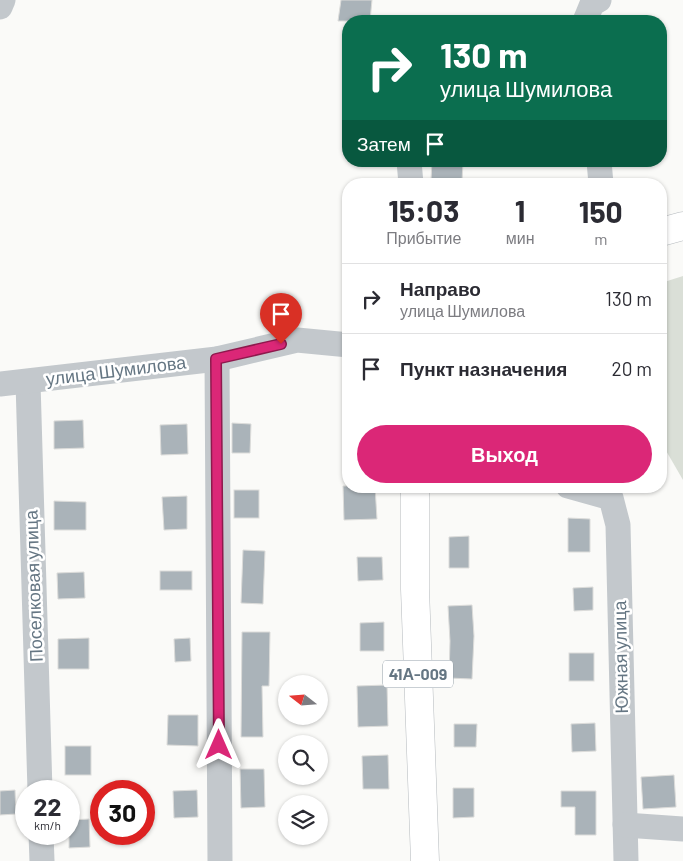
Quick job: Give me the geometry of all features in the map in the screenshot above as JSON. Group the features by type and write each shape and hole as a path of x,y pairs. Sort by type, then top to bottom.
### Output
{"main road":[{"path":"667,230 683,226"},
{"name":"41А-009","path":"415,493 415,589 425,861"}],"street":[{"path":"0,7 3,0"},
{"path":"587,15 592,4 599,0"},
{"name":"улица Шумилова","path":"0,384 216,359 297,340 342,344"},
{"path":"216,359 220,861"},
{"name":"Поселковая улица","path":"28,382 40,780"},
{"name":"Южная улица","path":"592,493 610,498 618,525 626,861"},
{"path":"625,825 683,829"},
{"path":"41,845 42,861"}],"shaded area":[{"path":"683,276 683,480 667,452 667,281"}],"building":[{"path":"341,0 372,0 371,15 342,15 342,21 338,21"},
{"path":"432,167 463,167 462,178 431,178"},
{"path":"83,420 84,448 54,449 54,421"},
{"path":"232,423 251,424 250,453 232,453"},
{"path":"187,424 188,454 161,455 160,425"},
{"path":"234,490 259,490 259,518 234,518"},
{"path":"343,493 375,493 377,519 344,520"},
{"path":"187,496 187,529 164,530 162,497"},
{"path":"54,501 86,502 86,530 54,530"},
{"path":"568,518 590,519 590,552 568,552"},
{"path":"469,536 469,568 449,568 449,537"},
{"path":"243,550 265,551 263,604 241,603"},
{"path":"357,557 382,557 383,580 358,581"},
{"path":"160,571 192,571 192,590 160,590"},
{"path":"84,572 85,598 58,599 57,573"},
{"path":"593,587 593,610 574,611 573,588"},
{"path":"472,605 474,636 472,679 449,678 450,641 448,606"},
{"path":"384,622 384,651 360,651 360,623"},
{"path":"242,632 270,632 269,686 262,686 263,737 241,737"},
{"path":"89,638 89,669 58,669 58,639"},
{"path":"190,638 191,661 175,662 174,639"},
{"path":"569,653 594,653 594,681 569,681"},
{"path":"387,685 388,726 358,727 357,686"},
{"path":"168,715 198,715 198,746 167,745"},
{"path":"595,723 596,751 572,752 571,724"},
{"path":"454,724 477,724 476,747 454,747"},
{"path":"65,746 91,746 91,775 65,775"},
{"path":"388,755 389,789 363,789 362,756"},
{"path":"240,769 264,769 265,807 241,808"},
{"path":"674,775 676,807 643,809 641,777"},
{"path":"453,788 474,788 474,817 453,818"},
{"path":"15,790 15,814 0,815 0,791"},
{"path":"197,790 198,817 174,818 173,791"},
{"path":"561,791 596,791 596,835 575,835 575,807 561,807"},
{"path":"80,819 89,819 90,847 69,848 69,845 80,845"}],"route":[{"path":"219,745 216,359 281,344"}]}
